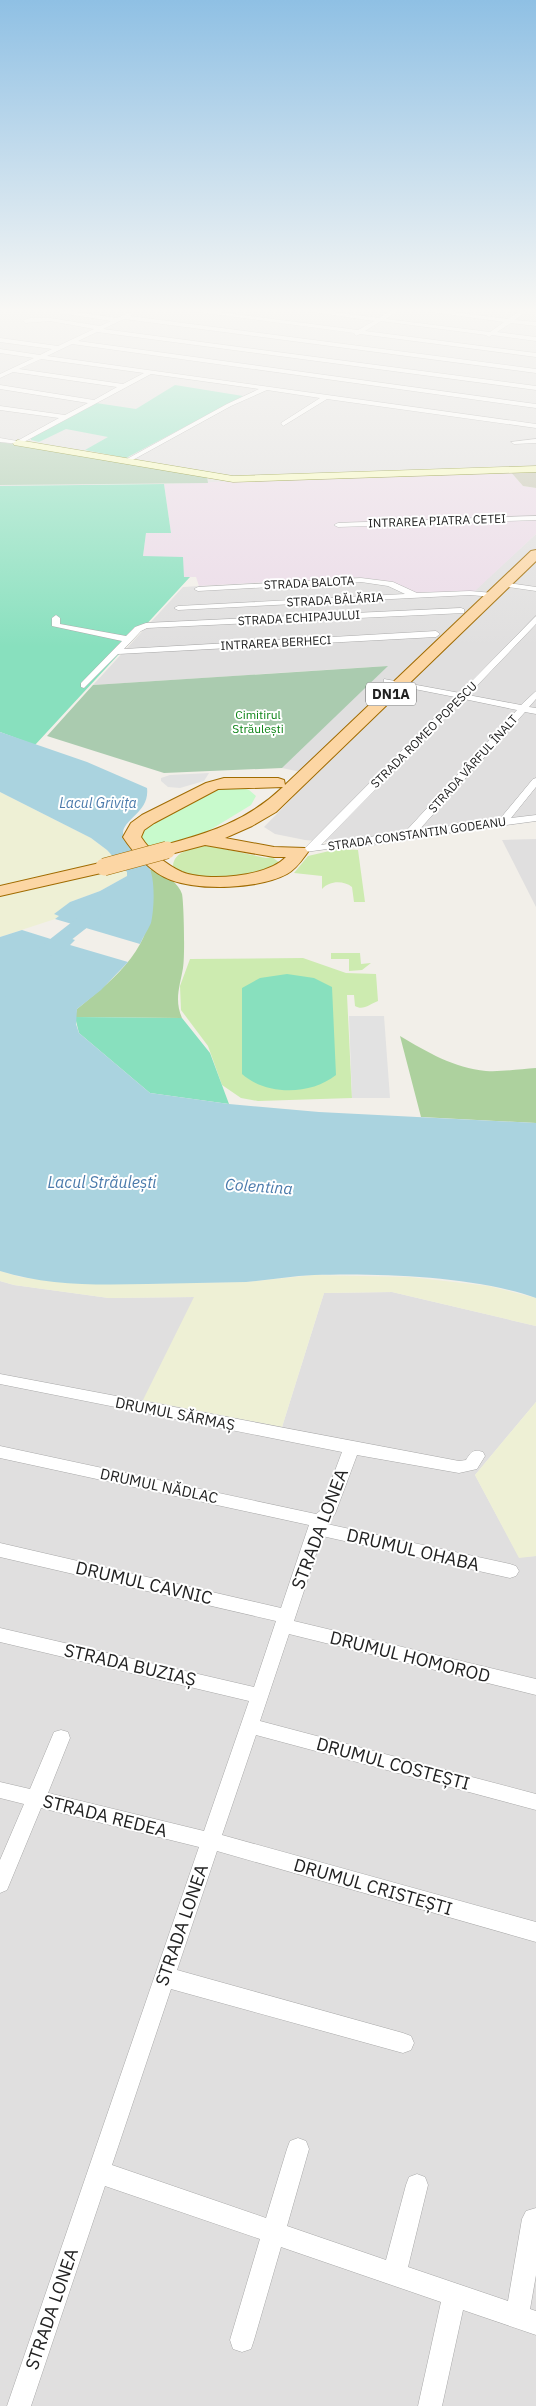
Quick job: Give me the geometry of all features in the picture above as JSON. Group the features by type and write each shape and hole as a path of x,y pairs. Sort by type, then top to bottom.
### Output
{"main road":[{"name":"DN1A","path":"206,840 250,822 290,792 402,684 536,541"},
{"name":"DN1A","path":"0,890 174,849 236,820 278,784 461,610 505,584 536,554"},
{"path":"278,784 247,785 224,783 212,786 142,822 133,831 135,842 170,873 203,882 217,882 275,873 305,851"},
{"path":"247,785 264,796"},
{"path":"250,822 249,835 251,840 267,851"},
{"path":"174,849 206,840 267,851 305,851"}],"street":[{"path":"18,443 57,422"},
{"path":"127,461 198,422"},
{"path":"513,422 536,426"},
{"path":"0,440 245,479 536,469"},
{"path":"514,442 536,441"},
{"name":"INTRAREA PIATRA CETEI","path":"338,525 536,518"},
{"name":"STRADA BALOTA","path":"198,589 361,580 390,584 416,596"},
{"path":"505,584 536,589"},
{"name":"STRADA BĂLĂRIA","path":"178,608 416,596 486,595"},
{"name":"STRADA ECHIPAJULUI","path":"128,639 138,629 159,625 461,610"},
{"path":"56,618 56,626 128,639"},
{"name":"STRADA ROMEO POPESCU","path":"305,851 462,696 536,618"},
{"path":"90,632 98,621"},
{"name":"INTRAREA BERHECI","path":"116,652 436,634"},
{"path":"84,685 128,639"},
{"path":"387,681 536,711"},
{"name":"STRADA VÂRFUL ÎNALT","path":"410,834 536,694"},
{"path":"502,822 536,781"},
{"name":"STRADA CONSTANTIN GODEANU","path":"305,851 410,834 536,818"},
{"name":"DRUMUL SĂRMAȘ","path":"0,1379 351,1448 459,1467 471,1465 477,1456"},
{"name":"STRADA LONEA","path":"19,2406 318,1525 327,1514 351,1448"},
{"name":"DRUMUL NĂDLAC","path":"0,1452 318,1525"},
{"name":"DRUMUL OHABA","path":"318,1525 510,1571"},
{"name":"DRUMUL CAVNIC","path":"0,1550 285,1621"},
{"name":"DRUMUL HOMOROD","path":"285,1621 536,1687"},
{"name":"STRADA BUZIAȘ","path":"0,1635 260,1696"},
{"name":"DRUMUL COSTEȘTI","path":"250,1726 536,1802"},
{"path":"0,1884 62,1738"},
{"name":"STRADA REDEA","path":"0,1790 211,1842"},
{"name":"DRUMUL CRISTEȘTI","path":"211,1842 536,1932"},
{"path":"165,1977 403,2043"},
{"path":"242,2340 275,2234 298,2149"},
{"path":"98,2172 526,2320 534,2219"},
{"path":"394,2274 417,2186"},
{"path":"430,2406 454,2295"}],"shaded area":[{"path":"0,422 536,422 536,470 208,483 0,486"},
{"path":"509,470 523,486 536,488 536,534 474,592 419,594 393,582 355,577 199,586 196,577 184,577 143,556 146,533 171,533 164,484"},
{"path":"509,470 536,470 536,488 523,486"},
{"path":"536,534 536,821 371,846 305,840 275,834 264,827 315,775 282,768 387,666 93,685 183,587 355,577 393,582 419,594 473,592"},
{"path":"209,773 204,781 180,788 168,787 161,781 161,778 170,775"},
{"path":"0,792 91,838 107,850 127,872 127,876 100,891 70,902 55,914 60,916 55,919 0,937"},
{"path":"536,839 536,907 502,840"},
{"path":"349,1016 384,1016 390,1098 352,1098"},
{"path":"0,1271 20,1277 68,1283 120,1284 247,1282 313,1275 410,1277 489,1286 536,1298 536,1326 392,1292 324,1293 282,1427 143,1400 194,1297 109,1298 14,1285 0,1281"},
{"path":"0,1281 14,1285 109,1298 194,1297 282,1427 324,1293 392,1292 536,1326 536,1402 475,1475 519,1557 536,1556 536,2406 0,2406"},
{"path":"536,1402 536,1556 519,1558 475,1475"}],"green space":[{"path":"60,422 193,422 126,458 85,450 108,437 66,429 39,442 31,440 31,438"},
{"path":"0,442 207,477 208,483 0,485"},
{"path":"164,484 171,533 146,533 143,556 183,557 184,577 190,577 35,745 0,732 0,486"},
{"name":"Cimitirul Străulești","path":"388,666 282,768 164,773 47,736 93,685"},
{"path":"240,787 249,790 256,796 251,805 205,833 150,852 140,842 140,830 214,788"},
{"path":"205,845 266,858 272,857 280,863 272,870 221,878 207,878 183,873 173,866 174,861 180,854 189,849"},
{"path":"338,849 358,850 365,902 354,902 352,887 344,883 328,884 322,889 322,876 294,873 308,856"},
{"path":"158,869 175,883 182,894 184,954 178,1005 182,1018 75,1017 77,1009 125,966 145,934 150,915 152,894 150,870"},
{"path":"331,953 360,953 361,964 371,963 362,970 349,971 349,959 331,959"},
{"path":"303,958 346,973 376,974 378,1001 364,1007 358,1007 355,1006 354,995 347,995 352,1098 258,1101 241,1098 222,1085 208,1046 181,1010 180,986 190,959"},
{"path":"287,974 314,978 332,987 336,1075 326,1082 314,1086 289,1090 264,1086 242,1074 242,988 260,978"},
{"path":"75,1017 182,1018 210,1053 229,1104 150,1093 79,1033"},
{"path":"400,1036 420,1048 463,1067 486,1071 536,1068 536,1123 421,1117"}],"water":[{"name":"Lacul Grivița","path":"0,732 87,762 147,788 145,803 127,823 123,833 129,846 148,866 152,877 154,894 152,918 140,944 86,928 76,935 63,931 72,924 55,919 59,916 54,914 70,902 100,891 127,876 127,872 107,850 91,838 0,792"},
{"name":"Lacul Străulești","path":"22,930 54,940 61,935 75,940 70,945 128,962 101,990 77,1009 76,1024 79,1033 150,1093 229,1104 319,1112 536,1123 536,1298 485,1285 426,1277 314,1275 246,1282 73,1284 36,1280 0,1271 0,937"}],"waterway":[{"name":"Colentina","path":"0,992 32,962 92,915"}]}
